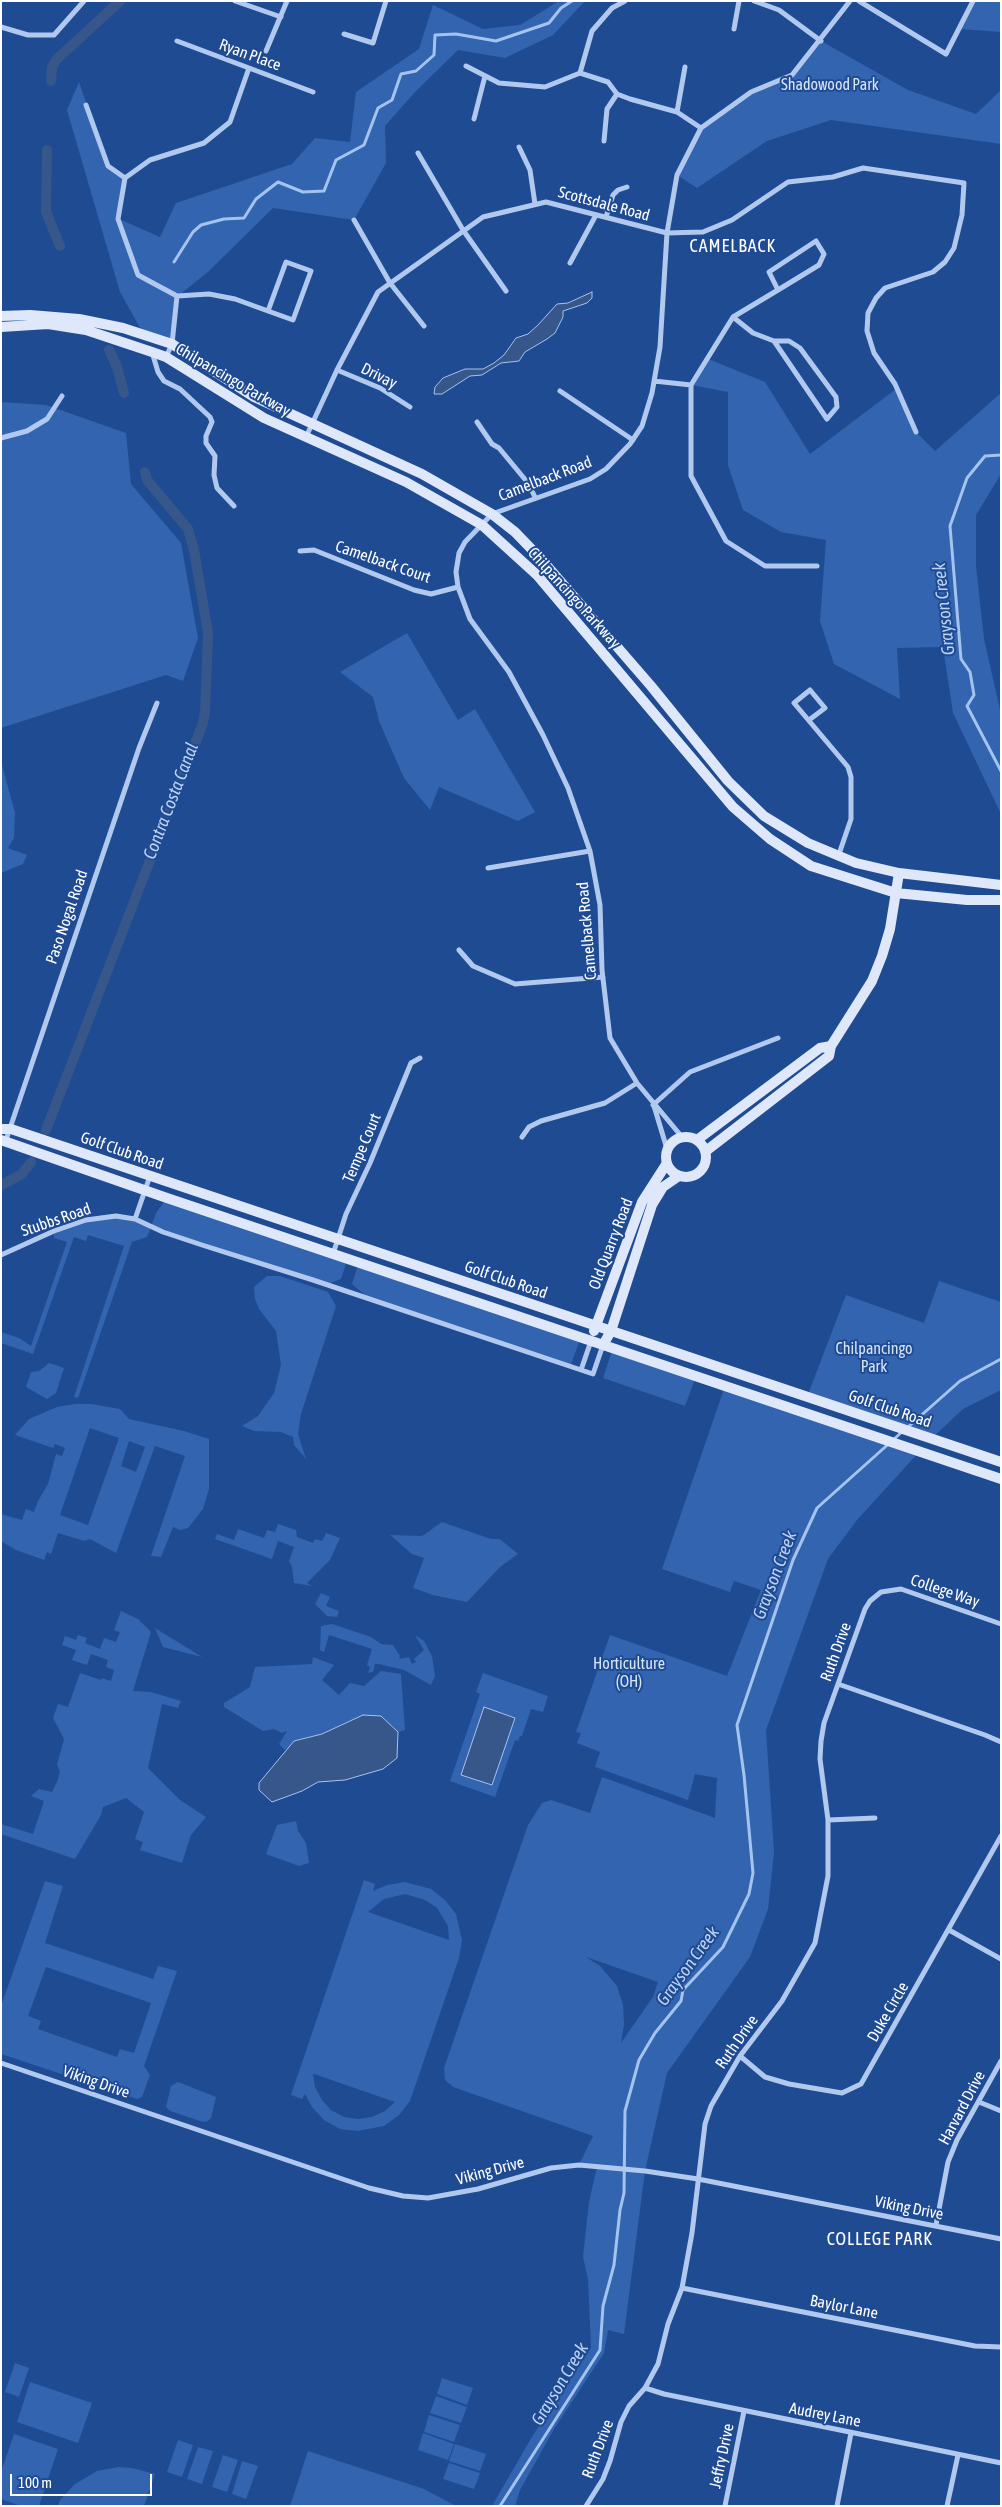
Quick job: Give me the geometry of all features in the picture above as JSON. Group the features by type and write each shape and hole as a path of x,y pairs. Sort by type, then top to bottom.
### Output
{"street":[{"path":"1,27 28,36 54,35 84,1"},
{"path":"235,1 281,17"},
{"path":"266,51 286,1"},
{"path":"344,34 373,43 386,1"},
{"path":"580,73 592,31 612,8 625,1"},
{"path":"734,29 739,1"},
{"path":"754,1 780,10 821,41"},
{"name":"Camelback Road","path":"682,1137 636,1083 610,1038 603,977 600,905 590,851 568,788 544,735 508,672 470,619 458,587 456,572 459,553 465,542 492,514 535,497 590,479 618,458 642,426 654,381 660,348 667,233 677,175 701,128 751,92 792,75 821,41 850,1"},
{"path":"859,1 946,54 974,1"},
{"name":"Ryan Place","path":"177,41 313,92"},
{"path":"466,66 499,83 545,87 580,73 608,82 617,94 677,112 701,128"},
{"path":"677,112 685,67"},
{"path":"249,68 230,122 204,143 150,160 125,178 118,219 138,275 178,296 209,294 235,299 268,311 293,320 311,271 286,262 268,311"},
{"path":"474,119 485,76"},
{"path":"604,140 607,110 617,94"},
{"path":"86,104 108,166 125,178"},
{"path":"519,147 530,170 534,204"},
{"path":"418,153 463,230 506,291"},
{"name":"Scottsdale Road","path":"306,437 337,370 378,292 483,217 546,202 667,233 702,232 732,220 788,182 833,177 863,168 964,183 962,215 954,248 945,262 934,272 884,288 868,313 867,331 874,353 896,384 916,432"},
{"path":"606,217 613,195 618,190 627,188"},
{"path":"570,263 596,214"},
{"path":"354,220 390,283 424,326"},
{"path":"778,290 769,272 816,241 824,254 819,265 733,318 691,385 691,476 726,541 765,566 817,566"},
{"path":"166,357 172,344 178,296"},
{"name":"Chilpancingo Parkway","path":"1,316 30,315 79,320 123,328 172,344 254,397 422,474 492,514 514,532 542,560 651,686 734,787 764,816 808,843 838,857 899,873 1001,885"},
{"path":"733,318 753,333 774,341 789,342 800,348 836,397 837,407 827,418 774,341"},
{"name":"Chilpancingo Parkway","path":"1,327 48,324 86,330 166,357 257,414 406,482 482,525 537,575 733,807 770,839 811,866 896,893 967,900 1001,900"},
{"path":"152,352 158,372 164,380 180,389 210,418 211,426 206,436 206,443 215,456 214,475 218,488 234,506"},
{"name":"Drivay","path":"337,370 380,388 410,407"},
{"path":"654,381 691,385"},
{"path":"560,391 632,440"},
{"path":"1,438 27,430 47,419 62,396"},
{"path":"477,422 492,444 499,448 528,482 535,497"},
{"name":"Camelback Court","path":"300,551 314,550 414,590 431,594 458,587"},
{"path":"810,720 825,708 810,690 794,703 848,767 851,777 851,819 838,857"},
{"name":"Paso Nogal Road","path":"49,1157 3,1140 139,748 157,703"},
{"path":"488,868 590,851"},
{"path":"668,1149 671,1144 682,1137 697,1140 706,1151 829,1056 831,1046 872,981 890,929 899,873"},
{"path":"459,950 474,966 515,984 603,977"},
{"path":"654,1105 690,1072 778,1038"},
{"path":"697,1140 820,1048 831,1046"},
{"name":"Tempe Court","path":"334,1254 346,1214 370,1163 411,1063 420,1058"},
{"path":"522,1137 529,1128 541,1121 605,1103 636,1083"},
{"name":"Camelback Road","path":"654,1105 668,1149"},
{"name":"Golf Club Road","path":"6,1129 1001,1462"},
{"name":"Old Quarry Road","path":"591,1340 642,1202 667,1163 668,1149"},
{"name":"Old Quarry Road","path":"604,1345 652,1205 663,1187 679,1176 691,1177 701,1171 706,1163 706,1151"},
{"name":"Golf Club Road","path":"49,1157 1001,1479"},
{"path":"667,1163 669,1169 679,1176"},
{"path":"135,1219 150,1176"},
{"name":"Stubbs Road","path":"1,1255 54,1231 86,1220 116,1216 135,1219 194,1243 313,1280 593,1374 604,1345"},
{"path":"581,1370 591,1340"},
{"name":"College Way","path":"881,1592 901,1589 1001,1624"},
{"name":"Ruth Drive","path":"586,2506 603,2479 621,2422 629,2406 645,2388 658,2364 668,2324 682,2288 692,2233 705,2124 710,2106 740,2056 782,2001 815,1943 828,1876 828,1820 820,1759 820,1741 824,1724 864,1609 881,1592"},
{"path":"838,1684 1001,1742"},
{"path":"828,1820 875,1818"},
{"name":"Duke Circle","path":"740,2056 765,2077 789,2084 842,2093 861,2084 1001,1836"},
{"path":"949,1930 1001,1959"},
{"name":"Harvard Drive","path":"936,2225 948,2162 957,2140 1001,2062"},
{"name":"Viking Drive","path":"1,2063 369,2188 404,2196 428,2198 469,2191 551,2168 579,2165 644,2171 698,2179 1001,2239"},
{"path":"979,2102 1001,2111"},
{"name":"Baylor Lane","path":"682,2288 975,2346 1001,2347"},
{"name":"Audrey Lane","path":"645,2388 744,2412 1001,2464"},
{"name":"Jeffry Drive","path":"725,2506 744,2412"},
{"path":"837,2506 851,2433"},
{"path":"948,2506 958,2455"}],"green space":[{"path":"559,1 585,1 553,35 505,58 458,50 415,92 385,126 386,163 354,220 273,208 208,272 178,296 172,344 144,335 120,292 67,110 79,82 108,166 125,178 119,219 160,237 176,203 292,164 315,138 350,142 356,92 419,49 433,5 483,29 520,25"},
{"path":"973,1 1001,1 1001,32 960,29"},
{"name":"Shadowood Park","path":"821,41 908,90 976,114 1001,90 1001,144 831,120 767,141 697,188 677,175 701,128 751,92 792,75"},
{"path":"706,358 765,382 810,454 896,389 916,432 935,451 1001,393 1001,474 976,515 976,566 984,639 1001,714 1001,814 953,713 943,647 897,648 900,699 834,664 820,621 826,540 781,532 743,510 728,465 728,392 691,385"},
{"path":"1,402 46,405 126,433 131,484 181,543 198,638 183,681 166,675 1,728"},
{"path":"407,633 458,720 475,709 535,812 518,821 439,787 430,810 404,778 379,721 373,697 340,672"},
{"path":"1,761 15,813 14,838 8,848 27,855 23,864 1,873"},
{"path":"167,1198 348,1258 341,1279 325,1285 151,1227 156,1213"},
{"path":"116,1216 135,1219 151,1227 147,1237 132,1242 78,1398 74,1397 124,1246 88,1235 86,1241 74,1237 33,1354 1,1343 1,1332 19,1338 31,1346 67,1242 54,1238 54,1231 86,1220"},
{"path":"359,1262 581,1337 570,1367 372,1301 352,1284"},
{"path":"267,1276 280,1276 328,1292 336,1306 301,1414 298,1434 306,1459 294,1445 293,1437 281,1432 254,1431 242,1426 258,1416 274,1393 281,1365 276,1331 259,1309 255,1299 254,1287"},
{"name":"Chilpancingo Park","path":"939,1281 1001,1302 1001,1390 963,1409 931,1439 807,1397 846,1295 924,1323"},
{"path":"613,1348 696,1376 685,1406 603,1378"},
{"path":"49,1363 64,1368 56,1393 47,1399 26,1387 31,1372 39,1371"},
{"name":"Horticulture (OH)","path":"725,1386 920,1451 857,1520 828,1559 766,1730 774,1852 768,1909 750,1957 667,2073 645,2171 624,2334 608,2330 604,2353 554,2429 520,2490 515,2506 492,2506 533,2435 591,2348 588,2279 583,2257 589,2202 597,2167 579,2165 593,2136 453,2087 445,2080 444,2068 528,1825 542,1803 551,1800 590,1813 602,1777 715,1818 717,1778 695,1774 688,1800 595,1767 600,1752 577,1743 581,1733 576,1732 610,1635 727,1676 761,1590 734,1581 730,1592 662,1569","holes":["586,1957 658,1982 653,1997 621,2043 624,2024 623,2005 617,1986 600,1966"]},
{"path":"91,1404 120,1409 129,1419 184,1431 209,1439 209,1489 203,1509 188,1528 180,1530 173,1527 161,1557 151,1556 185,1456 155,1446 116,1553 90,1539 84,1541 58,1533 51,1554 47,1552 44,1560 16,1550 1,1541 1,1514 22,1520 26,1509 34,1512 48,1484 56,1454 62,1456 65,1448 55,1444 53,1448 15,1435 29,1419 57,1407","holes":["90,1428 119,1438 88,1525 60,1515","129,1441 145,1447 136,1472 121,1466"]},
{"path":"442,1522 491,1539 500,1539 518,1554 500,1567 467,1602 433,1595 413,1588 424,1558 412,1554 390,1535 422,1536"},
{"path":"278,1524 296,1530 297,1537 313,1543 315,1539 322,1541 326,1533 340,1538 330,1560 307,1583 312,1586 294,1583 292,1567 289,1561 294,1547 278,1541 272,1559 215,1539 217,1534 234,1540 238,1529 264,1538 267,1530 275,1532"},
{"path":"321,1593 330,1597 326,1606 339,1611 337,1617 327,1616 315,1604"},
{"path":"121,1611 138,1619 151,1632 133,1691 151,1692 181,1701 178,1708 162,1704 148,1768 180,1800 206,1817 191,1835 182,1863 140,1850 143,1842 135,1839 144,1812 126,1798 103,1807 101,1815 75,1859 1,1834 1,1824 33,1834 44,1801 31,1796 39,1789 52,1792 60,1771 57,1765 64,1739 53,1718 58,1704 68,1707 80,1673 101,1680 102,1678 111,1681 114,1670 106,1667 108,1660 91,1654 87,1665 72,1660 76,1650 62,1645 65,1636 76,1640 78,1635 87,1638 85,1643 100,1649 104,1638 116,1642 120,1632 114,1630"},
{"path":"332,1624 371,1637 381,1644 393,1645 400,1656 399,1659 409,1657 412,1664 416,1662 414,1659 424,1650 415,1635 424,1641 432,1656 435,1676 431,1685 404,1670 379,1664 375,1664 373,1672 368,1673 370,1667 367,1665 372,1649 329,1635 324,1652 320,1650 321,1626"},
{"path":"155,1628 202,1657 163,1647"},
{"path":"313,1657 334,1665 322,1680 339,1695 350,1683 364,1686 381,1671 401,1674 405,1730 398,1732 393,1726 351,1720 322,1734 295,1741 285,1750 279,1744 287,1731 282,1733 274,1729 263,1731 224,1707 224,1703 250,1687 255,1667 312,1664"},
{"path":"483,1673 548,1696 543,1712 531,1709 522,1736 520,1736 518,1741 515,1740 495,1797 450,1781 480,1694 476,1692"},
{"path":"296,1821 298,1831 306,1843 309,1863 299,1866 266,1854 277,1825"},
{"path":"364,1880 375,1884 373,1891 387,1885 405,1882 431,1889 445,1900 456,1914 462,1940 459,1958 410,2101 399,2115 384,2126 358,2131 340,2129 324,2120 312,2107 305,2094 302,2099 291,2095","holes":["405,1894 425,1900 437,1908 448,1926 449,1940 368,1912 384,1899","314,2074 395,2102 385,2111 372,2117 358,2119 344,2117 331,2110 322,2100 315,2087"]},
{"path":"45,1881 63,1886 45,1943 153,1979 158,1966 177,1971 144,2066 150,2075 142,2097 137,2099 1,2054 1,2006","holes":["46,1967 151,2003 134,2053 120,2049 117,2057 38,2029 41,2021 28,2016"]},
{"path":"178,2082 216,2097 211,2118 208,2121 203,2122 170,2111 166,2107 171,2086"},
{"path":"15,2363 29,2368 19,2397 5,2392"},
{"path":"442,2378 473,2388 467,2405 437,2394"},
{"path":"30,2382 92,2403 78,2443 17,2422"},
{"path":"436,2396 467,2407 461,2423 430,2413"},
{"path":"429,2415 460,2425 454,2442 424,2432"},
{"path":"423,2433 454,2444 448,2460 418,2450"},
{"path":"14,2434 58,2449 39,2506 21,2506 1,2499 1,2472"},
{"path":"178,2440 193,2445 182,2477 167,2472"},
{"path":"455,2444 486,2454 480,2471 449,2461"},
{"path":"198,2447 213,2451 202,2484 187,2479"},
{"path":"308,2451 424,2489 456,2506 290,2506"},
{"path":"223,2455 238,2460 227,2492 212,2487"},
{"path":"242,2461 258,2466 246,2499 232,2494"},
{"path":"449,2463 480,2473 474,2489 443,2479"},
{"path":"118,2467 132,2468 155,2474 144,2506 58,2506 60,2500 75,2484 97,2471"}],"shaded area":[{"path":"592,292 592,298 587,303 563,311 563,317 555,333 525,352 519,361 501,363 482,375 470,376 442,394 434,394 435,387 443,378 465,369 483,369 494,363 504,355 516,338 528,334 557,304 568,303"},
{"path":"484,1707 515,1718 492,1785 461,1775"},
{"path":"363,1715 381,1716 398,1732 397,1758 383,1769 345,1780 318,1782 302,1791 272,1802 259,1790 259,1783 294,1741 322,1734"}],"waterway":[{"name":"Contra Costa Canal","path":"51,81 52,67 57,59 120,1"},
{"path":"174,262 193,232 201,225 224,219 244,218 256,199 278,182 303,192 324,191 336,160 364,145 378,108 392,100 401,74 416,71 434,55 435,35 456,34 496,41 549,23 561,8 572,1"},
{"name":"Contra Costa Canal","path":"47,150 46,212 60,246"},
{"name":"Contra Costa Canal","path":"109,350 117,367 124,393"},
{"name":"Grayson Creek","path":"1001,455 985,456 967,478 950,526 961,659 970,672 974,695 967,706 1001,771"},
{"name":"Contra Costa Canal","path":"46,1130 203,723 205,712 208,633 194,550 188,529 147,480 145,472"},
{"name":"Contra Costa Canal","path":"1,1185 22,1174 31,1162"},
{"name":"Grayson Creek","path":"908,1427 960,1381 1001,1359"},
{"name":"Grayson Creek","path":"500,2506 600,2350 603,2306 614,2265 620,2210 624,2193 625,2111 639,2060 655,2033 681,2001 683,1990 723,1947 749,1894 753,1873 744,1775 737,1725 793,1560 817,1508 903,1431"}],"district":[{"name":"CAMELBACK","path":"733,246"},
{"name":"COLLEGE PARK","path":"880,2239"}]}
